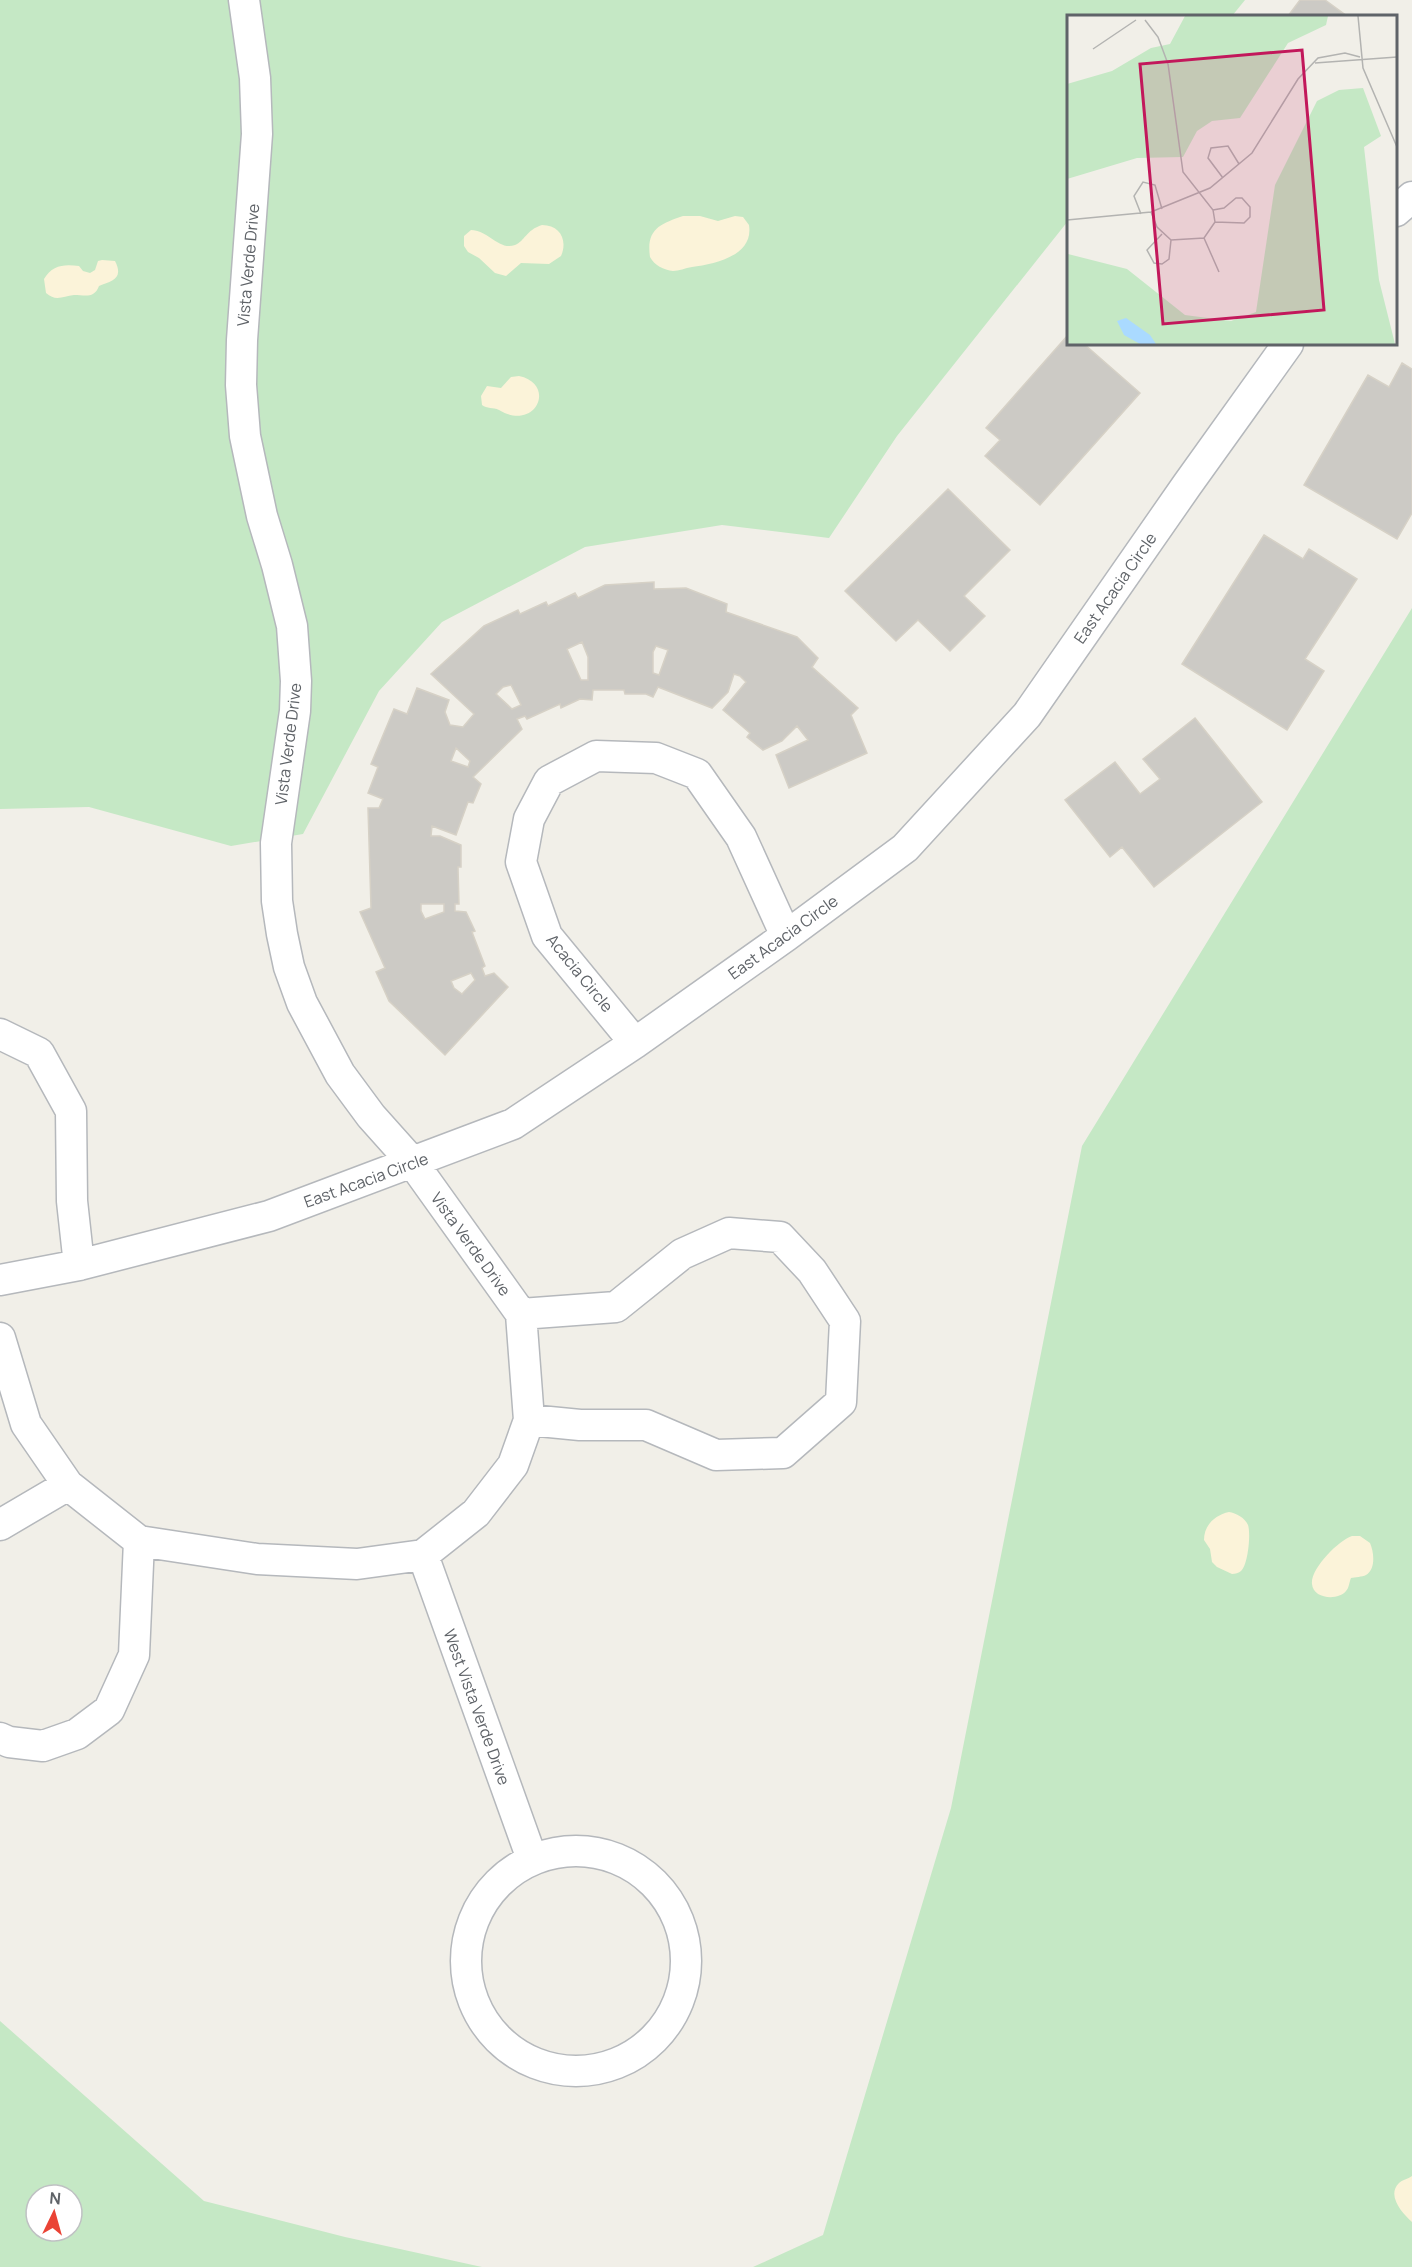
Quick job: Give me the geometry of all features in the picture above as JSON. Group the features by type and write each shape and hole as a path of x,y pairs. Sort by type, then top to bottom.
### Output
{"street":[{"name":"Vista Verde Drive","path":"244,0 255,78 257,134 242,340 241,385 245,436 262,516 292,626 296,681 294,720 276,843 275,873 280,923 290,967 302,1003 346,1083 412,1163 521,1314 529,1420 513,1465 476,1513 423,1555"},
{"path":"1397,209 1412,197"},
{"name":"East Acacia Circle","path":"0,1280 79,1265 269,1216 513,1124 635,1043 786,936 904,848 1028,715 1287,345"},
{"name":"Acacia Circle","path":"635,1043 547,936 521,862 529,819 549,781 596,756 656,758 698,774 741,837 786,936"},
{"path":"0,1034 39,1053 71,1111 72,1201 79,1265"},
{"name":"Vista Verde Drive","path":"521,1314 616,1306 682,1254 729,1233 780,1237 812,1271 845,1322 840,1402 783,1453 716,1455 646,1425 579,1425 529,1420"},
{"path":"0,1338 26,1424 68,1485 139,1541 257,1559 357,1564 423,1555"},
{"path":"0,1525 68,1485"},
{"path":"0,1738 9,1742 43,1746 77,1734 109,1710 134,1655 139,1541"},
{"name":"West Vista Verde Drive","path":"423,1555 532,1859"},
{"path":"566,1851 602,1853 635,1868 662,1891 680,1922 687,1957 682,1992 667,2024 642,2050 610,2066 573,2072 536,2065 504,2045 480,2017 467,1982 466,1944 477,1909 500,1880 532,1859 566,1851"}],"green space":[{"path":"0,0 1245,0 1233,15 1067,15 1067,222 897,436 829,538 722,525 585,547 442,622 379,691 303,834 231,846 89,807 0,809"},
{"path":"1412,608 1412,2267 753,2267 823,2235 951,1808 1082,1146"},
{"path":"0,2021 204,2201 345,2237 482,2267 0,2267"}],"sand":[{"path":"683,216 700,216 718,221 735,216 743,217 749,225 749,236 739,251 721,261 678,271 666,270 650,257 650,240 661,225"},
{"path":"542,225 554,228 561,234 564,244 561,256 549,264 521,263 506,276 495,273 479,258 468,252 464,246 464,236 471,230 483,233 509,246 515,245 532,230"},
{"path":"98,261 115,261 117,276 112,281 99,286 92,295 56,298 46,293 44,279 55,268 68,265 79,266 83,271 90,273 95,270"},
{"path":"519,376 531,381 537,388 539,396 532,411 523,415 512,415 482,405 481,396 487,386 501,388 511,377"},
{"path":"1229,1512 1243,1518 1249,1529 1245,1563 1241,1571 1233,1574 1217,1567 1212,1562 1210,1549 1204,1540 1208,1525 1219,1516"},
{"path":"1352,1536 1360,1536 1370,1543 1373,1555 1371,1569 1366,1575 1351,1578 1348,1588 1342,1594 1326,1597 1317,1593 1312,1584 1320,1563 1333,1549"},
{"path":"1412,2176 1412,2222 1397,2204 1394,2193 1399,2183"}],"building":[{"path":"1300,0 1325,0 1346,15 1289,15"},
{"path":"1067,336 1067,345 1085,345 1140,393 1040,505 985,456 1000,440 986,428"},
{"path":"1402,363 1412,369 1412,513 1397,539 1304,485 1368,375 1389,387"},
{"path":"948,489 1010,550 964,596 985,616 950,651 918,620 896,641 845,591"},
{"path":"1264,535 1303,559 1309,549 1357,579 1305,659 1324,671 1287,730 1182,664"},
{"path":"654,582 654,589 686,588 727,604 726,612 797,637 818,658 812,667 858,708 851,715 867,753 789,788 776,755 808,740 797,726 782,741 763,750 747,737 750,733 723,710 746,682 734,674 728,692 712,708 658,687 653,697 646,694 625,694 624,690 593,690 592,700 580,699 561,708 560,704 527,719 525,716 517,719 522,729 473,777 481,784 473,803 468,802 456,835 432,826 431,836 440,836 461,845 461,867 458,867 459,904 455,904 455,911 466,912 475,931 472,932 485,966 482,968 485,976 494,973 508,987 445,1055 389,1001 376,972 385,968 360,912 371,908 368,808 379,808 383,799 368,793 378,767 371,764 394,709 407,714 417,688 449,700 445,712 450,725 463,727 474,714 431,674 484,626 518,610 520,614 546,602 548,606 575,593 578,598 605,585","holes":["582,642 588,657 588,680 581,680 567,649","656,646 668,650 659,675 653,673 653,652","511,685 521,705 512,709 496,694 503,687","456,748 470,761 468,767 451,761","421,904 444,904 444,912 425,919 421,911","471,973 475,980 462,994 454,988 451,981"]},
{"path":"1195,718 1262,802 1154,887 1122,847 1110,857 1065,800 1115,762 1140,794 1160,779 1143,759"}]}
